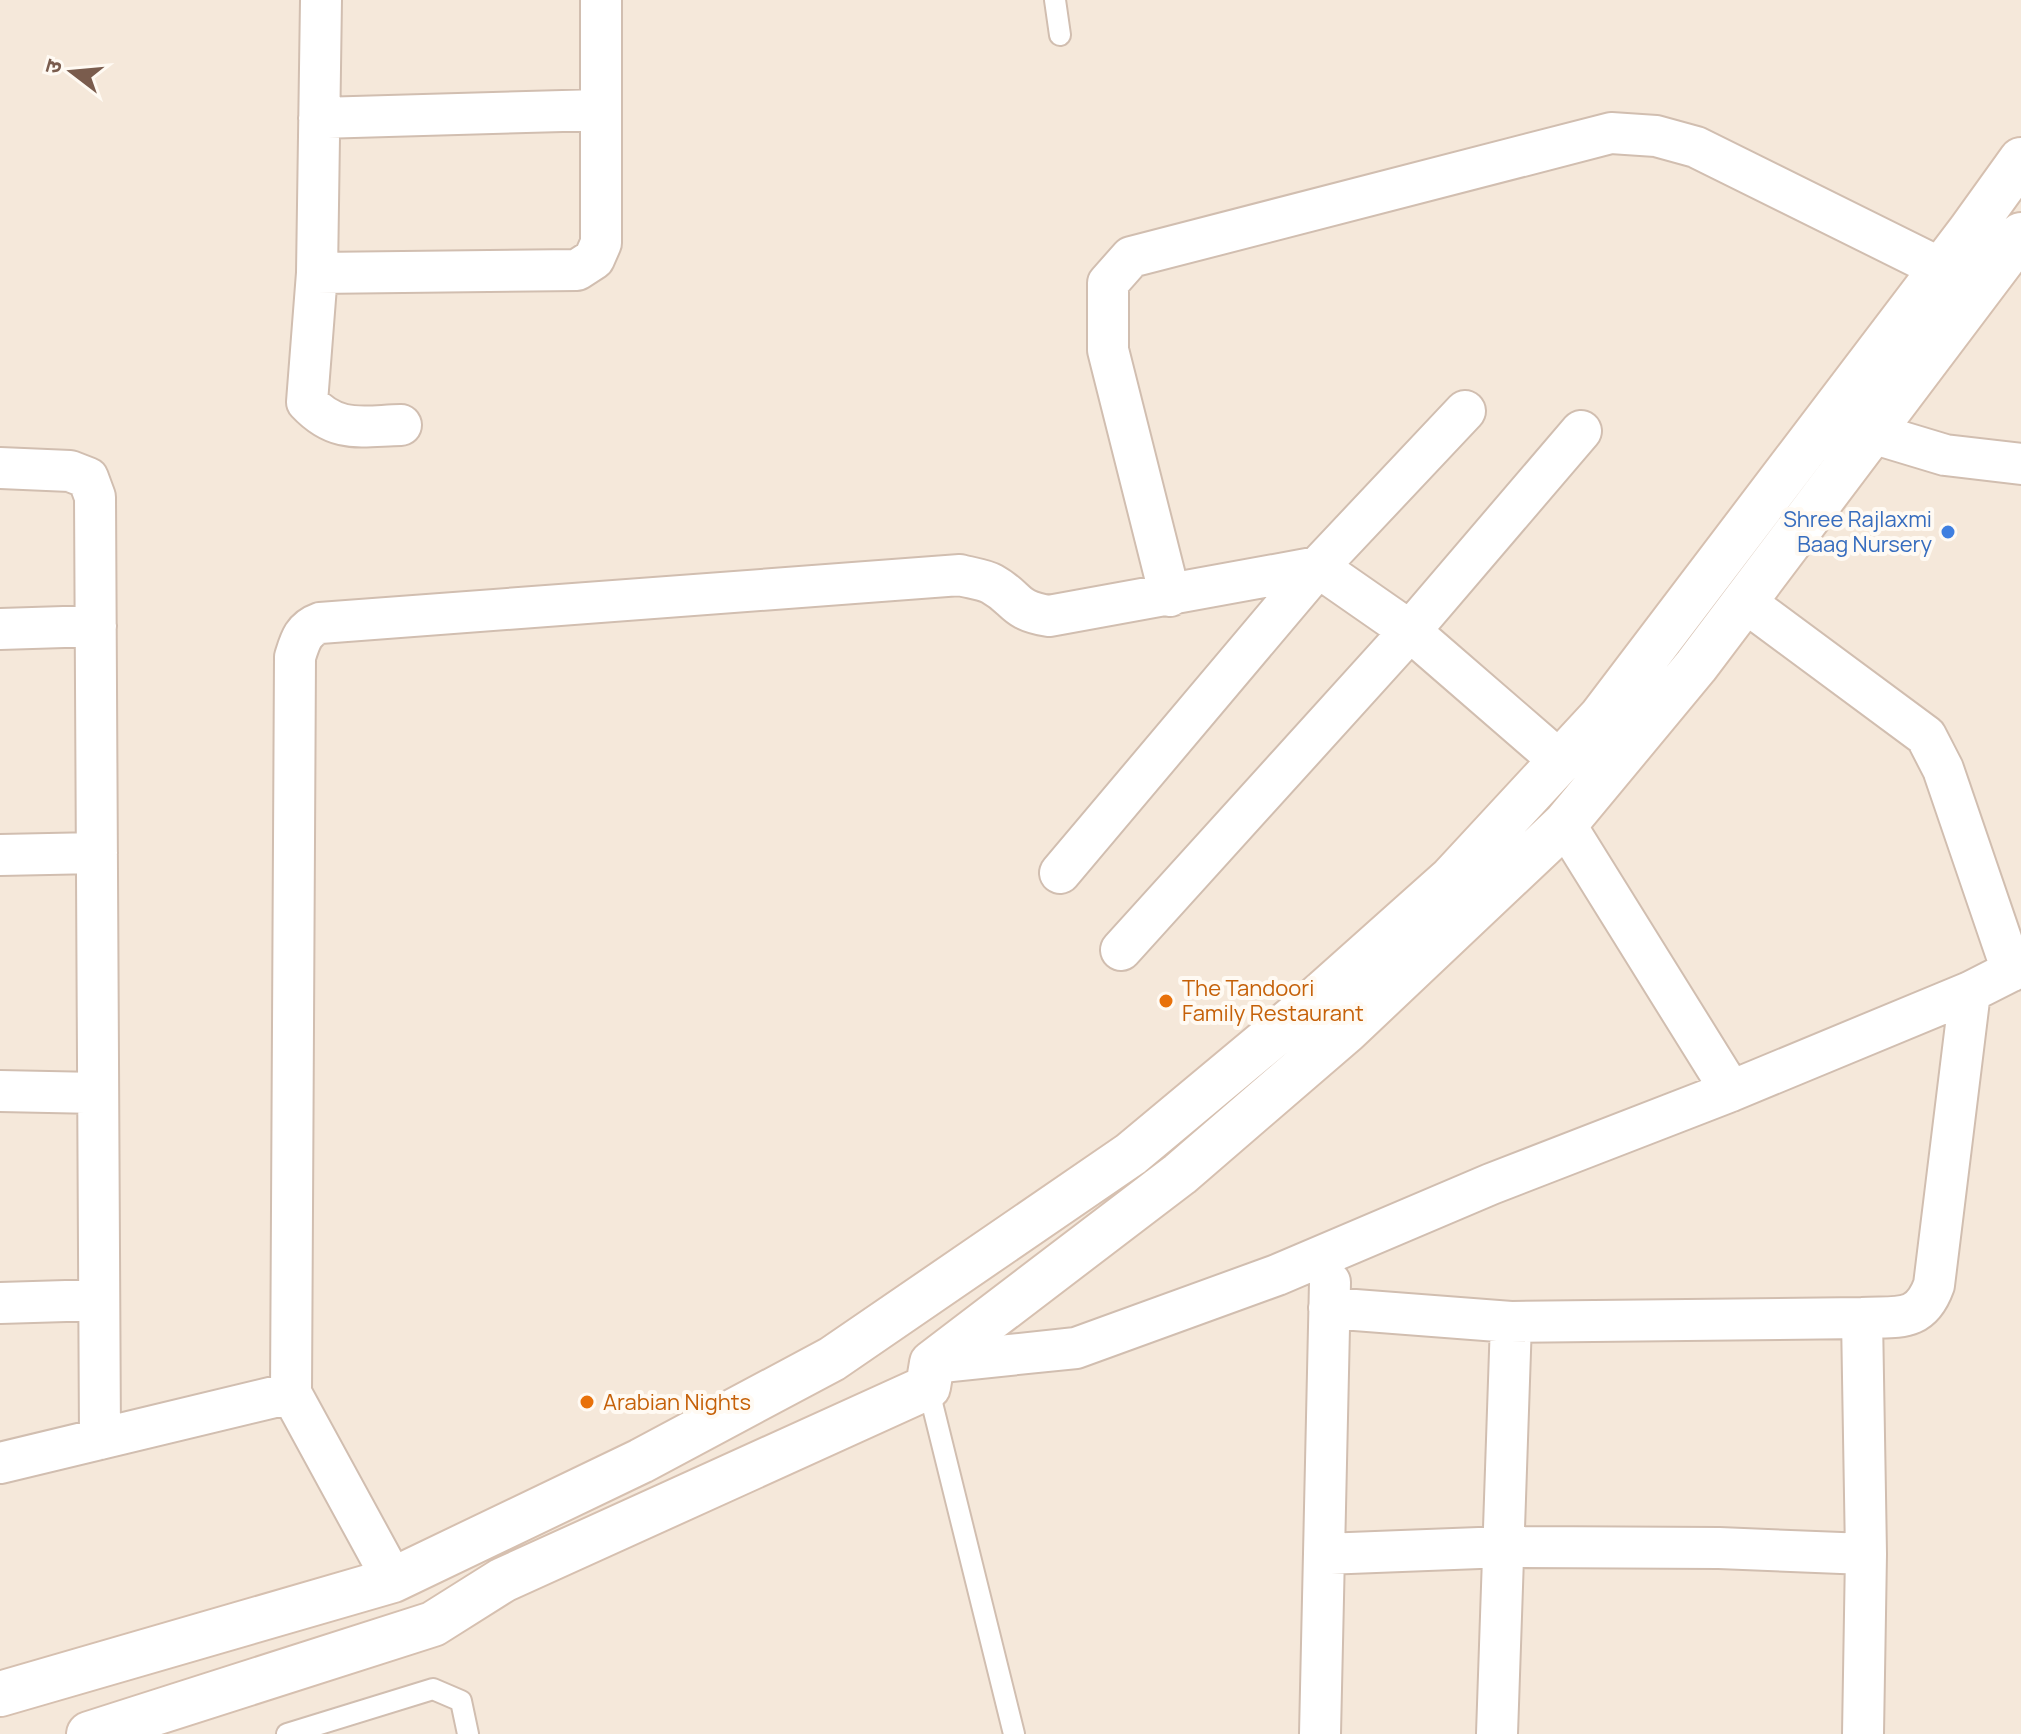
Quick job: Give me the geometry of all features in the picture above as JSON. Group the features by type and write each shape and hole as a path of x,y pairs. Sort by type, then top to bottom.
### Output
{"street":[{"path":"321,0 317,273 307,402 321,416 340,426 401,425"},
{"path":"317,273 577,270 594,259 601,243 601,0"},
{"path":"319,118 599,110"},
{"path":"1170,596 1108,350 1108,283 1131,257 1611,133 1656,136 1696,147 1942,269"},
{"path":"0,1694 393,1580 641,1461 832,1359 1131,1154 1312,1003 1451,879 1601,717 1942,269 2021,160"},
{"path":"89,1734 433,1624 503,1580 930,1375 1192,1164 1347,1030 1565,824 1696,666 2021,235"},
{"path":"1060,873 1318,567 1465,411"},
{"path":"1121,950 1410,631 1581,431"},
{"path":"1872,433 1945,455 2021,464"},
{"path":"0,468 70,471 92,482 95,497 100,1439"},
{"path":"393,1580 291,1393 295,657 301,638 311,627 320,623 960,575 992,584 1021,609 1049,616 1318,567 1410,631 1560,761"},
{"path":"930,1375 1076,1348 1277,1275 1491,1184 1731,1091 1970,992 2016,969 1943,769 1926,736 1745,602"},
{"path":"0,629 96,626"},
{"path":"1565,824 1731,1091"},
{"path":"0,855 97,853"},
{"path":"1329,1308 1511,1322 1862,1318 1915,1314 1929,1301 1934,1285 1970,992"},
{"path":"0,1091 97,1093"},
{"path":"1320,1734 1330,1252"},
{"path":"0,1303 99,1300"},
{"path":"1862,1318 1866,1554 1863,1734"},
{"path":"1497,1734 1511,1322"},
{"path":"0,1463 291,1393"},
{"path":"1324,1554 1505,1547 1719,1548 1866,1554"}],"lane":[{"path":"1055,0 1060,35"},
{"path":"930,1375 1014,1734"},
{"path":"287,1734 433,1689 461,1701 468,1734"}],"shaded area":[{"path":"0,0 2021,0 2021,1734 0,1734"}],"place":[{"name":"Shree Rajlaxmi Baag Nursery","path":"1948,532"},
{"name":"The Tandoori Family Restaurant","path":"1166,1001"},
{"name":"Arabian Nights","path":"587,1402"}]}
